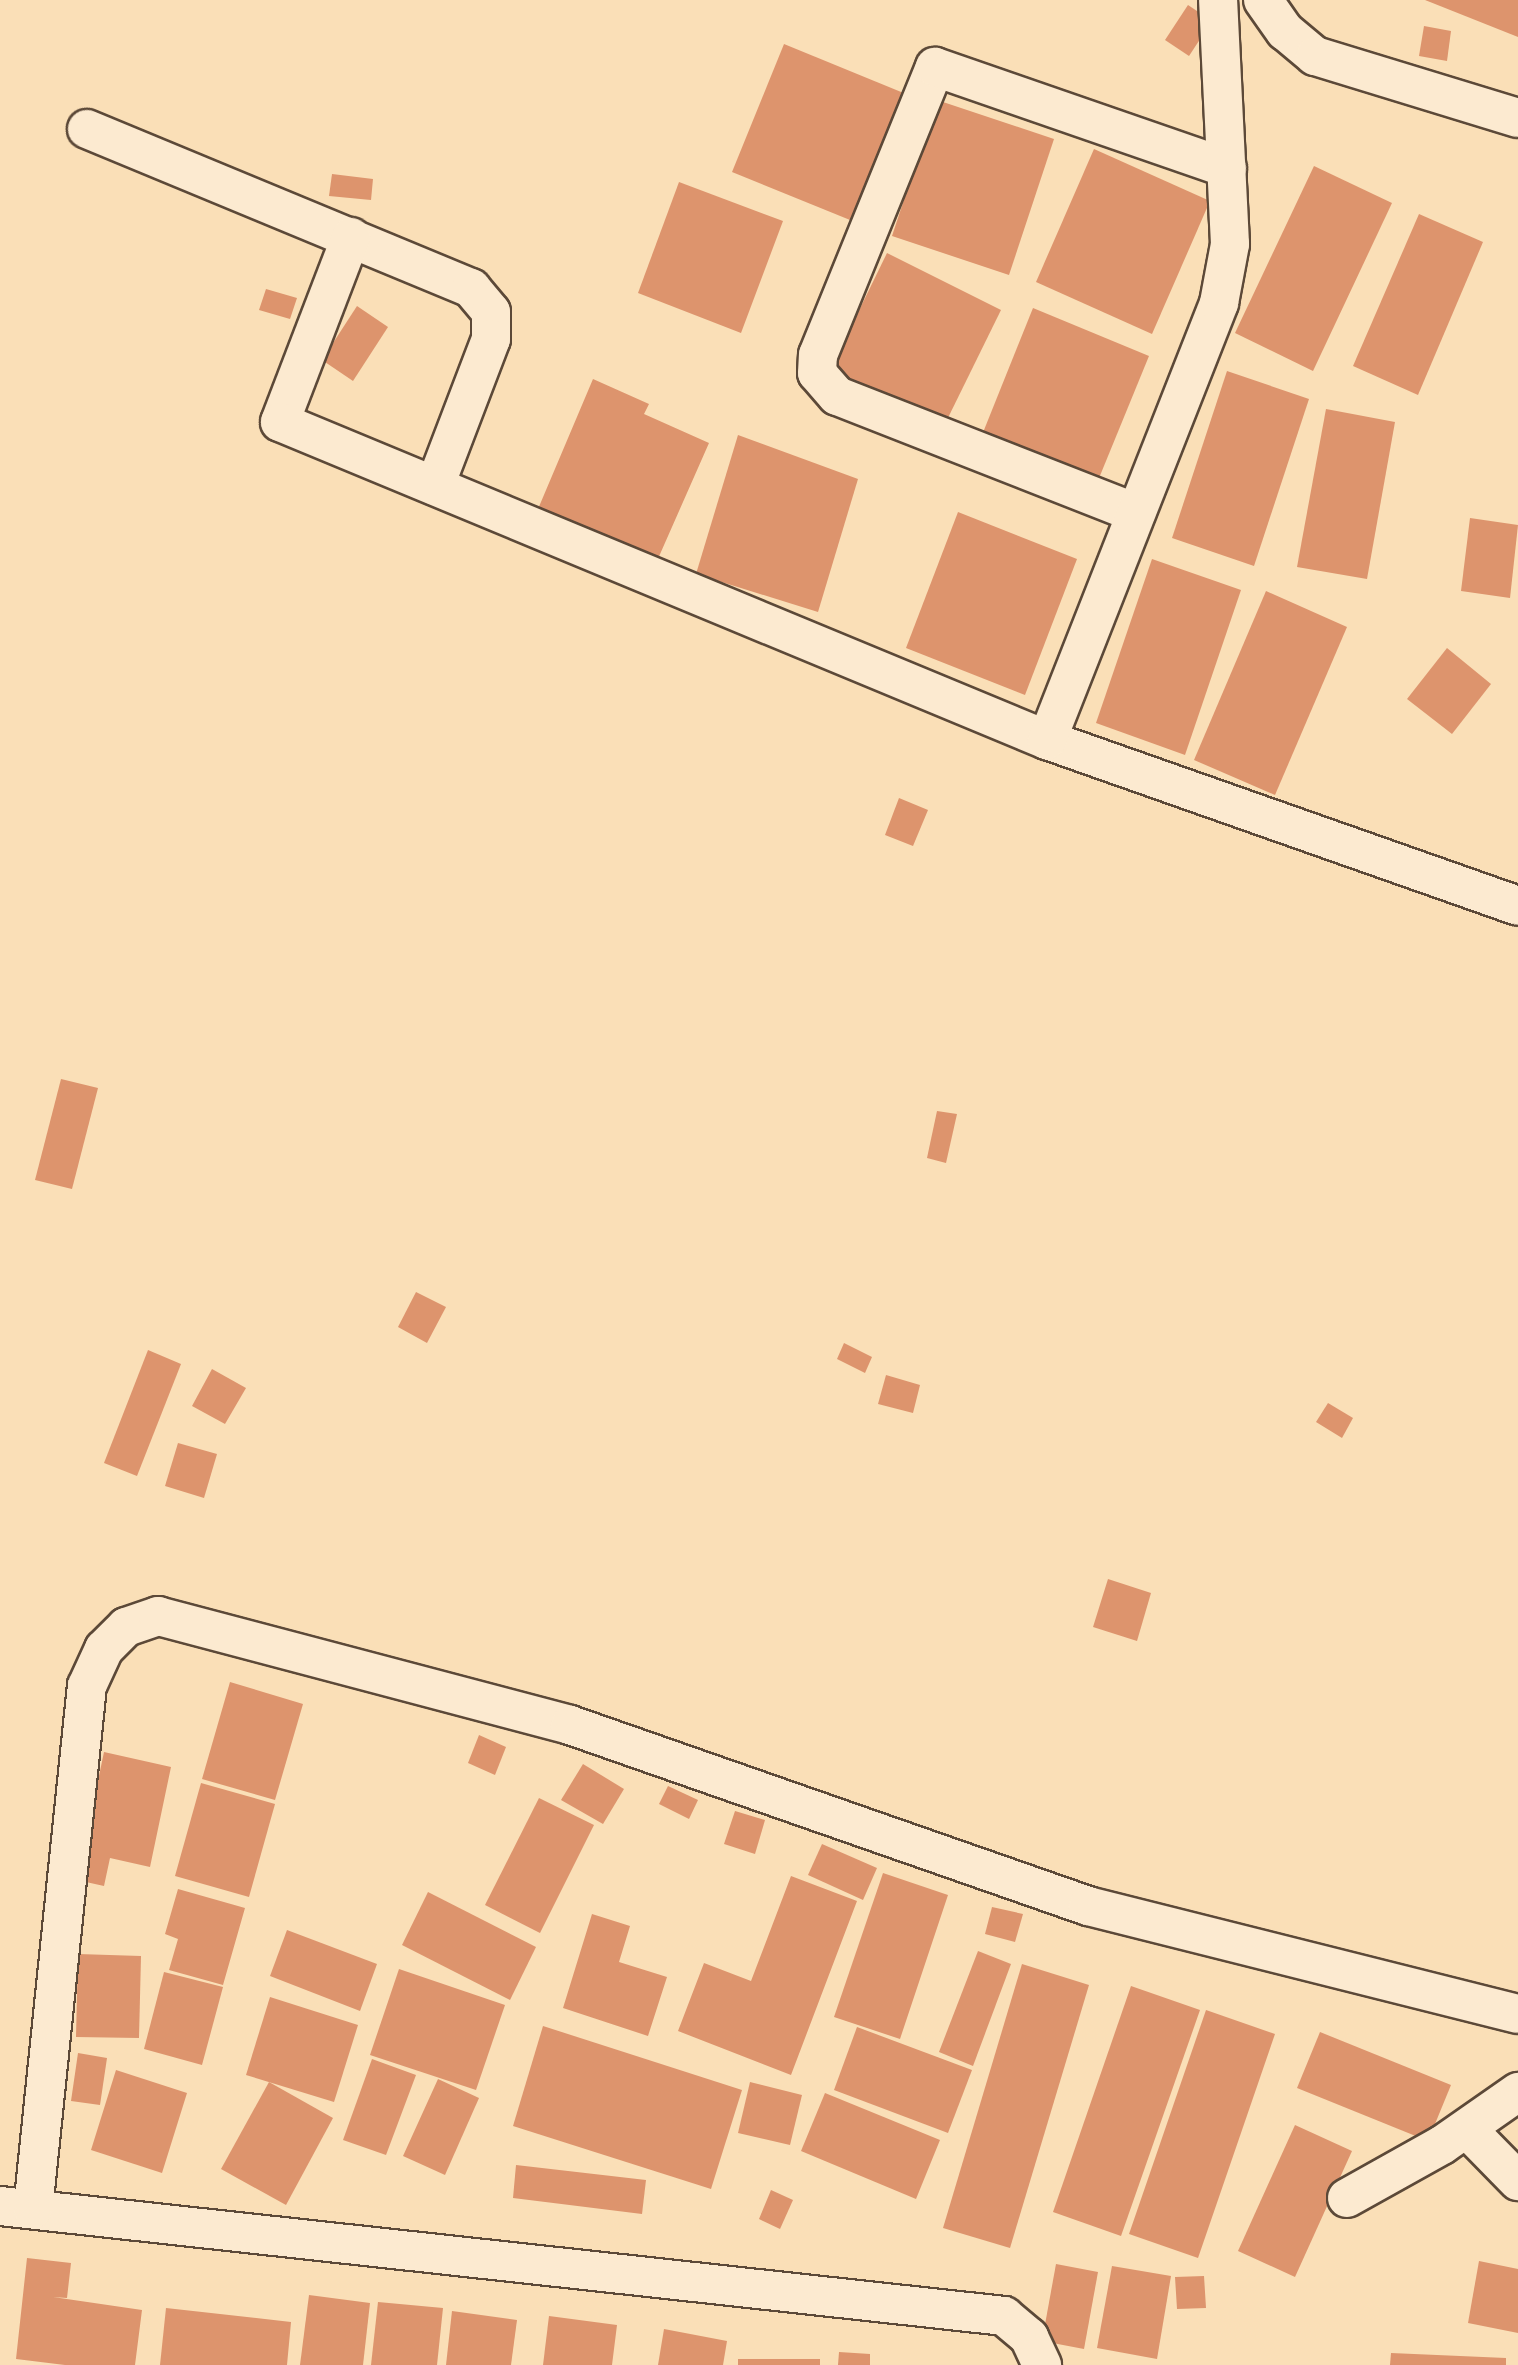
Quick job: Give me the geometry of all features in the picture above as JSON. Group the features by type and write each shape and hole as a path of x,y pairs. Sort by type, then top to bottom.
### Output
{"street":[{"path":"1047,740 1219,303 1230,244 1218,0"},
{"path":"1264,0 1285,31 1314,56 1518,118"},
{"path":"1136,513 837,396 817,373 818,354 935,67 1227,168"},
{"path":"87,129 471,288 491,312 491,339 435,486"},
{"path":"352,237 280,422 1047,740 1518,906"},
{"path":"1042,2365 1029,2336 1004,2316 17,2207 88,1686 104,1649 126,1627 158,1616 570,1726 1088,1906 1518,2014"},
{"path":"1347,2198 1466,2129 1518,2092"},
{"path":"1466,2129 1518,2181"}],"building":[{"path":"1425,0 1518,0 1518,37"},
{"path":"1188,5 1212,21 1189,56 1165,40"},
{"path":"1424,26 1451,31 1447,61 1419,56"},
{"path":"784,44 906,94 855,222 732,172"},
{"path":"937,100 1054,139 1009,275 892,236"},
{"path":"1094,149 1210,201 1152,334 1036,282"},
{"path":"1314,166 1392,203 1313,371 1235,333"},
{"path":"332,174 373,179 371,200 329,196"},
{"path":"679,182 783,221 741,333 638,293"},
{"path":"1419,214 1483,242 1418,395 1353,366"},
{"path":"887,253 1001,310 942,430 828,374"},
{"path":"266,289 297,298 290,319 259,310"},
{"path":"357,306 388,327 353,381 322,360"},
{"path":"1033,308 1149,356 1097,483 982,435"},
{"path":"1227,371 1309,399 1254,566 1172,538"},
{"path":"593,379 649,404 644,414 709,443 657,561 538,509"},
{"path":"1326,409 1395,422 1367,579 1297,567"},
{"path":"738,435 858,479 818,612 696,574"},
{"path":"958,512 1077,559 1025,695 906,648"},
{"path":"1470,518 1518,525 1510,598 1461,591"},
{"path":"1152,559 1241,590 1185,755 1096,723"},
{"path":"1266,591 1347,627 1275,795 1194,760"},
{"path":"1447,648 1491,684 1452,734 1407,699"},
{"path":"899,798 928,810 913,846 885,835"},
{"path":"61,1079 98,1088 72,1189 35,1180"},
{"path":"937,1111 957,1114 946,1163 927,1158"},
{"path":"416,1292 446,1307 427,1343 398,1327"},
{"path":"844,1343 872,1357 865,1373 837,1359"},
{"path":"148,1350 181,1364 137,1476 104,1463"},
{"path":"212,1369 246,1388 225,1424 192,1406"},
{"path":"886,1375 920,1385 913,1413 878,1404"},
{"path":"1328,1403 1353,1418 1342,1438 1316,1422"},
{"path":"178,1443 217,1454 204,1498 165,1486"},
{"path":"1108,1579 1151,1593 1137,1641 1093,1627"},
{"path":"230,1682 303,1704 275,1800 202,1779"},
{"path":"479,1735 506,1747 495,1775 468,1763"},
{"path":"104,1752 171,1767 150,1867 110,1858 104,1886 77,1880"},
{"path":"583,1764 624,1789 603,1824 561,1800"},
{"path":"201,1783 275,1804 249,1897 175,1876"},
{"path":"668,1786 698,1800 689,1819 659,1804"},
{"path":"539,1798 594,1825 540,1933 485,1905"},
{"path":"735,1811 765,1820 755,1854 724,1844"},
{"path":"822,1844 877,1868 863,1900 808,1875"},
{"path":"883,1873 948,1895 900,2039 834,2017"},
{"path":"791,1876 857,1901 791,2075 678,2031 704,1963 751,1981"},
{"path":"178,1889 245,1908 223,1985 169,1970 178,1939 165,1934"},
{"path":"428,1892 536,1947 510,2000 402,1945"},
{"path":"992,1907 1023,1914 1015,1942 985,1934"},
{"path":"592,1914 630,1926 619,1962 667,1977 648,2036 563,2008"},
{"path":"287,1930 377,1964 360,2011 270,1976"},
{"path":"978,1951 1011,1964 973,2066 939,2052"},
{"path":"78,1954 141,1956 139,2038 76,2037"},
{"path":"1022,1964 1089,1985 1010,2248 943,2228"},
{"path":"399,1969 505,2005 476,2090 370,2055"},
{"path":"164,1972 223,1987 202,2065 144,2049"},
{"path":"1131,1986 1200,2010 1121,2236 1053,2212"},
{"path":"270,1997 358,2025 334,2102 246,2075"},
{"path":"1206,2010 1275,2034 1198,2258 1129,2234"},
{"path":"543,2026 742,2090 711,2189 513,2126"},
{"path":"857,2027 972,2070 948,2133 834,2090"},
{"path":"1320,2032 1451,2085 1428,2141 1297,2088"},
{"path":"78,2053 107,2058 100,2105 71,2101"},
{"path":"372,2059 416,2075 386,2155 343,2140"},
{"path":"116,2070 187,2093 162,2173 91,2150"},
{"path":"438,2079 479,2098 445,2175 403,2156"},
{"path":"269,2082 333,2118 286,2205 221,2169"},
{"path":"750,2082 802,2095 790,2145 738,2133"},
{"path":"825,2093 940,2140 916,2199 801,2151"},
{"path":"1295,2125 1352,2151 1295,2277 1238,2251"},
{"path":"516,2165 646,2180 642,2214 513,2198"},
{"path":"771,2190 793,2200 780,2229 759,2219"},
{"path":"27,2258 71,2263 67,2298 53,2297 142,2310 135,2365 65,2365 16,2359"},
{"path":"1479,2261 1518,2269 1518,2333 1468,2323"},
{"path":"1056,2264 1098,2272 1084,2349 1042,2341"},
{"path":"1112,2266 1171,2276 1157,2359 1097,2348"},
{"path":"1204,2276 1206,2308 1177,2309 1175,2277"},
{"path":"309,2295 370,2303 363,2365 300,2365"},
{"path":"378,2302 443,2308 437,2365 371,2365"},
{"path":"166,2308 291,2322 287,2365 160,2365"},
{"path":"452,2311 517,2320 511,2365 446,2365"},
{"path":"549,2316 617,2325 612,2365 543,2365"},
{"path":"664,2329 727,2341 723,2365 658,2365"},
{"path":"839,2352 870,2354 870,2365 838,2365"},
{"path":"1391,2353 1506,2358 1506,2365 1390,2365"},
{"path":"738,2359 820,2359 820,2365 738,2365"}]}
